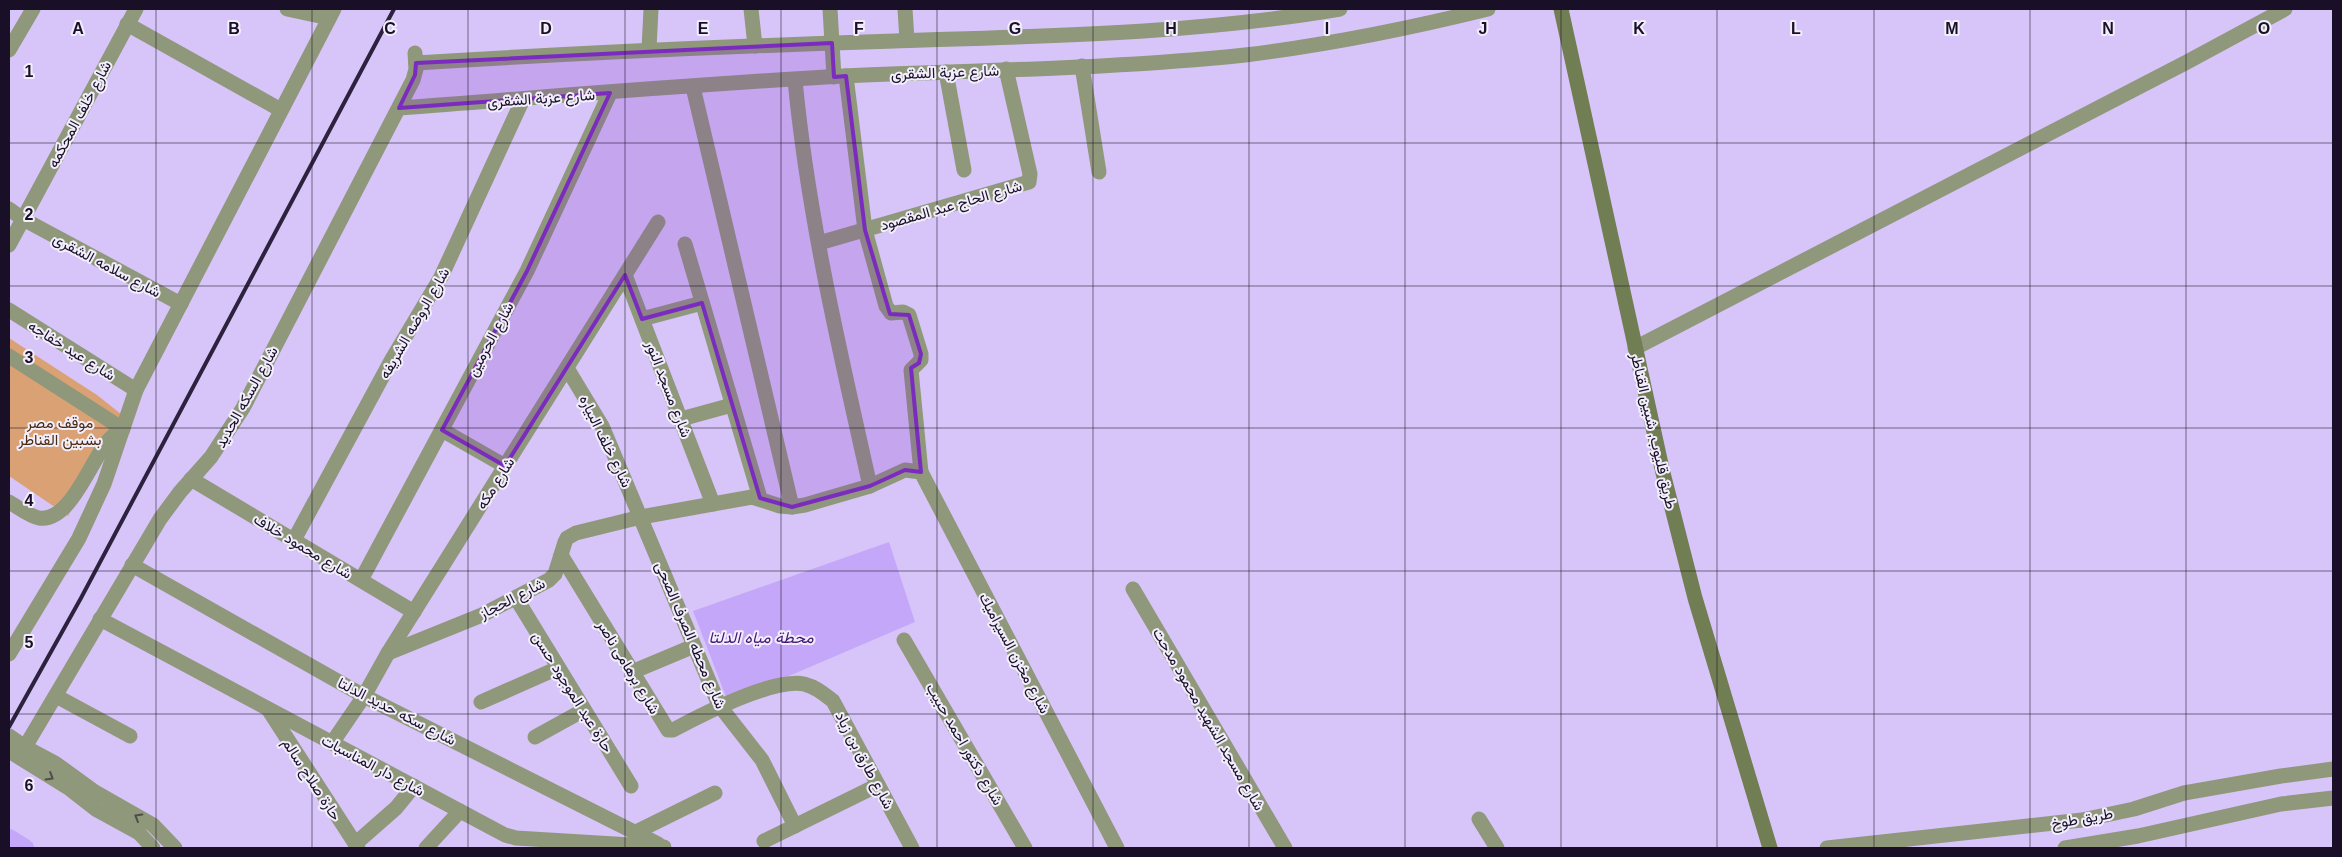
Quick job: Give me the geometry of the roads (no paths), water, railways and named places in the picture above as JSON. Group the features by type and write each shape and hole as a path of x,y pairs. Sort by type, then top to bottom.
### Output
{"main road":[{"name":"طريق قليوب, شبين القناطر","path":"1561,9 1663,473 1695,598 1770,848"}],"street":[{"path":"9,50 33,9"},
{"name":"شارع خلف المحكمه","path":"9,245 136,9"},
{"path":"9,654 79,538 104,484 136,390 332,13 288,9"},
{"path":"651,9 649,49 1171,29 1340,9"},
{"path":"751,9 755,46"},
{"path":"685,244 760,498 780,506 792,507 870,486 905,470 921,472 911,370 921,360 921,354 909,314 891,312 886,306 865,230 840,77 832,43 830,9"},
{"path":"905,9 907,40"},
{"name":"شارع عزبة الشقرى","path":"399,108 840,77 1082,66 1244,55 1326,44 1406,29 1488,9"},
{"path":"1635,348 2187,62 2285,9"},
{"path":"127,24 282,110"},
{"name":"شارع السكه الحديد","path":"25,747 132,565 170,505 228,434 243,408 399,108 415,74 415,58 649,49"},
{"path":"1082,66 1099,172"},
{"name":"شارع الحاج عبد المقصود","path":"819,243 1029,182 1030,174 1006,70"},
{"path":"946,72 964,170"},
{"path":"795,80 800,128 819,243 842,363 870,486"},
{"path":"693,87 792,507"},
{"name":"شارع الحرمين","path":"361,580 526,271 610,93"},
{"name":"شارع الروضه الشريفه","path":"294,540 397,350 441,276 523,99"},
{"name":"شارع سلامه الشقرى","path":"9,209 23,219 180,304"},
{"name":"شارع مكه","path":"332,743 364,696 388,653 658,222"},
{"name":"شارع مسجد النور","path":"625,275 713,504"},
{"path":"642,319 702,303"},
{"name":"شارع عيد خفاجه","path":"9,310 136,390"},
{"path":"9,356 123,429"},
{"name":"شارع خلف البياره","path":"567,368 602,426 641,517"},
{"path":"680,419 732,405"},
{"path":"9,502 38,518 46,518 58,513 69,503 108,440 123,429"},
{"path":"442,430 505,466"},
{"name":"شارع مخزن السيراميك","path":"921,472 1117,848"},
{"name":"شارع محمود خلاف","path":"192,480 414,612"},
{"name":"شارع الحجاز","path":"388,653 482,615 553,577 565,542 571,534 641,517 752,497 760,498"},
{"name":"شارع محطه الصرف الصحى","path":"641,517 719,705 762,760 795,826"},
{"name":"شارع برهامى ناصر","path":"561,554 668,730 673,730 719,705"},
{"name":"شارع سكه حديد الدلتا","path":"132,565 364,696 665,848"},
{"name":"شارع مسجد الشهيد محمود مدحت","path":"1133,589 1285,848"},
{"name":"حارة عبد الموجود حسن","path":"516,598 631,786"},
{"name":"شارع دار المناسبات","path":"100,619 505,835 516,838 588,845 665,848"},
{"name":"شارع دكتور احمد حبيب","path":"904,640 1025,848"},
{"path":"632,672 694,646"},
{"path":"481,702 558,668"},
{"name":"شارع طارق بن زياد","path":"719,705 785,684 803,684 820,690 833,702 878,785 906,846"},
{"path":"56,696 130,736"},
{"name":"حارة صلاح سالم","path":"267,709 357,846"},
{"path":"535,737 584,710"},
{"path":"9,736 55,763 95,792 154,825 175,848"},
{"path":"9,751 70,789 97,810 138,833 153,848"},
{"name":"طريق طوخ","path":"1827,848 2082,820 2134,809 2184,793 2281,776 2333,770"},
{"path":"764,841 878,785"},
{"path":"357,846 396,808 414,786"},
{"path":"636,832 715,793"},
{"name":"طريق طوخ","path":"2065,848 2104,845 2236,812 2333,798"},
{"path":"426,848 460,811"},
{"path":"1480,818 1497,848"}],"water":[{"name":"محطة مياه الدلتا","path":"889,542 915,622 728,702 693,611"}],"waterway":[{"path":"9,838 25,848"}],"railway":[{"path":"9,727 81,598 394,9"}],"park label":[{"name":"موقف مصر بشبين القناطر","path":"60,430"}]}
